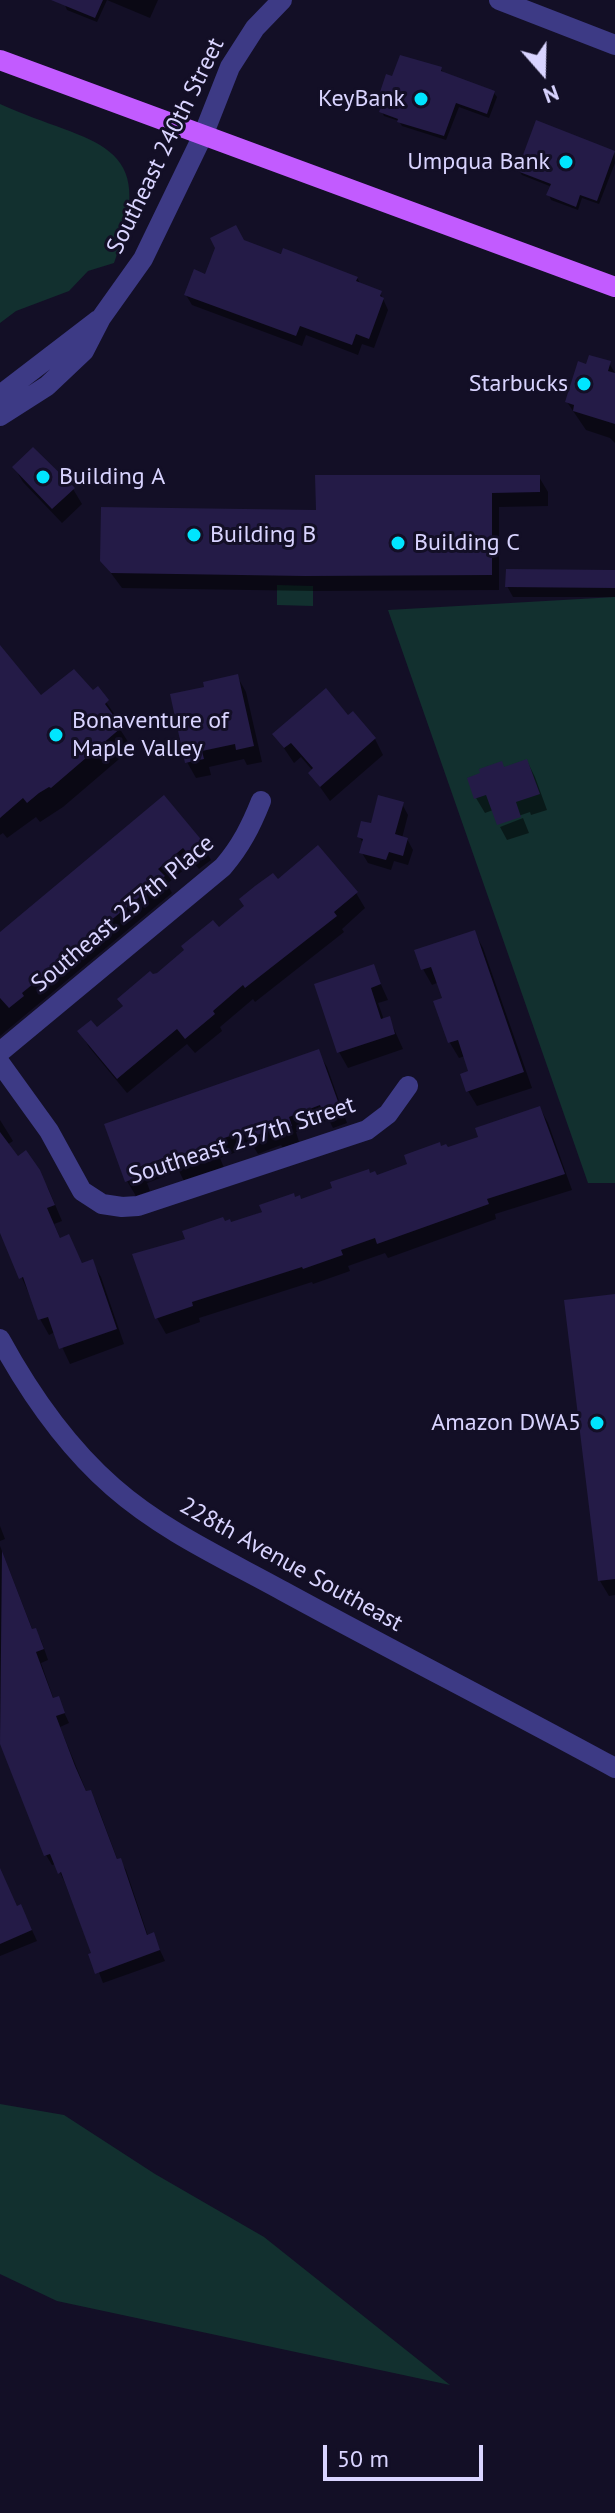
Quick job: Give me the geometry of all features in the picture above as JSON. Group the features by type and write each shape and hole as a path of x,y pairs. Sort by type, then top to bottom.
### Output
{"main road":[{"path":"0,60 615,287"}],"street":[{"name":"Southeast 240th Street","path":"0,416 47,386 84,351 101,318 143,259 204,133 230,67 255,28 282,0"},
{"path":"499,0 615,45"},
{"name":"Southeast 240th Street","path":"0,395 101,318"},
{"name":"Southeast 237th Place","path":"0,1052 223,867 251,829 261,801"},
{"name":"Southeast 237th Street","path":"0,1063 49,1131 82,1191 102,1204 122,1207 138,1206 367,1130 388,1114 408,1086"},
{"name":"228th Avenue Southeast","path":"0,1339 52,1423 82,1457 139,1508 183,1536 365,1636 615,1768"}],"green space":[{"path":"0,104 89,139 110,152 123,168 129,190 127,221 114,263 88,271 69,291 16,311 0,323"},
{"path":"277,585 313,586 313,606 277,605"},
{"path":"615,597 615,1183 588,1183 388,610"},
{"path":"0,2104 64,2115 155,2174 264,2237 450,2385 57,2301 0,2274"}],"building":[{"path":"51,0 103,0 95,18"},
{"name":"KeyBank","path":"400,55 442,67 441,71 495,91 487,114 456,103 444,136 397,122 398,119 379,112 386,94 380,92 386,74 392,76"},
{"name":"Umpqua Bank","path":"536,120 615,151 597,201 580,195 576,207 546,195 551,184 517,171"},
{"path":"236,225 244,240 281,254 283,248 358,277 356,281 382,291 380,296 384,298 369,339 356,334 352,345 300,326 296,336 184,295 194,269 205,274 215,248 210,238"},
{"path":"589,355 611,361 608,371 615,373 615,424 573,411 574,405 565,402 578,361 586,364"},
{"name":"Building A","path":"33,447 75,488 52,509 12,467"},
{"path":"315,475 540,475 540,492 492,493 492,575 111,573 100,561 101,507 316,510"},
{"path":"506,569 615,570 615,588 505,587"},
{"name":"Bonaventure of Maple Valley","path":"0,645 41,695 74,669 93,690 98,686 109,700 105,704 122,727 51,788 27,803 23,798 0,818"},
{"path":"238,674 254,746 236,750 235,744 202,751 204,759 185,763 170,694 204,687 203,682"},
{"path":"326,688 348,715 353,711 376,738 320,787 308,773 313,768 291,743 284,748 272,734"},
{"path":"527,759 540,794 516,802 521,817 497,825 486,795 474,799 467,778 480,773 479,769 502,761 504,767"},
{"path":"164,795 204,843 189,855 183,848 158,869 165,876 22,993 24,996 9,1008 0,998 0,932"},
{"path":"378,795 404,802 395,834 408,838 403,856 389,852 386,860 359,853 363,839 357,837 361,821 371,823"},
{"path":"318,845 358,892 334,912 337,916 245,988 243,985 185,1039 177,1029 117,1079 77,1031 91,1020 97,1027 123,1006 117,999 150,971 157,973 184,950 181,946 213,920 219,927 244,906 239,899 273,873 278,879"},
{"path":"475,930 524,1072 466,1092 460,1074 468,1071 458,1040 448,1043 433,1001 442,998 431,967 421,970 414,950"},
{"path":"374,964 381,984 371,988 381,1019 390,1016 395,1034 337,1053 314,984"},
{"path":"319,1049 340,1107 323,1113 320,1105 289,1117 292,1126 272,1134 271,1130 247,1139 244,1131 213,1142 216,1152 174,1166 170,1156 139,1167 142,1176 125,1182 104,1124"},
{"path":"540,1106 565,1174 487,1199 489,1204 377,1244 375,1238 341,1250 343,1255 303,1269 192,1302 193,1306 155,1319 132,1254 185,1239 182,1231 223,1217 231,1222 262,1212 259,1205 294,1193 301,1199 332,1188 330,1182 369,1169 370,1173 375,1171 377,1175 407,1164 404,1155 440,1142 441,1146 446,1144 448,1147 478,1137 475,1128"},
{"path":"0,1132 18,1156 26,1150 40,1170 55,1205 47,1208 60,1238 69,1234 82,1263 93,1259 117,1329 59,1349 48,1317 38,1320 23,1277 19,1279 0,1233"},
{"name":"Amazon DWA5","path":"615,1294 615,1579 598,1581 564,1300"},
{"path":"2,1551 32,1629 36,1628 44,1649 36,1652 53,1698 59,1696 65,1713 56,1716 75,1766 86,1791 91,1790 117,1859 121,1858 147,1935 154,1932 160,1950 95,1974 88,1954 91,1953 61,1872 58,1874 50,1854 44,1856 0,1744"},
{"path":"0,1868 32,1930 0,1944"}],"place":[{"name":"KeyBank","path":"421,99"},
{"name":"Umpqua Bank","path":"566,162"},
{"name":"Starbucks","path":"584,384"},
{"name":"Building A","path":"43,477"},
{"name":"Building B","path":"194,535"},
{"name":"Building C","path":"398,543"},
{"name":"Bonaventure of Maple Valley","path":"56,735"},
{"name":"Amazon DWA5","path":"597,1423"}]}
